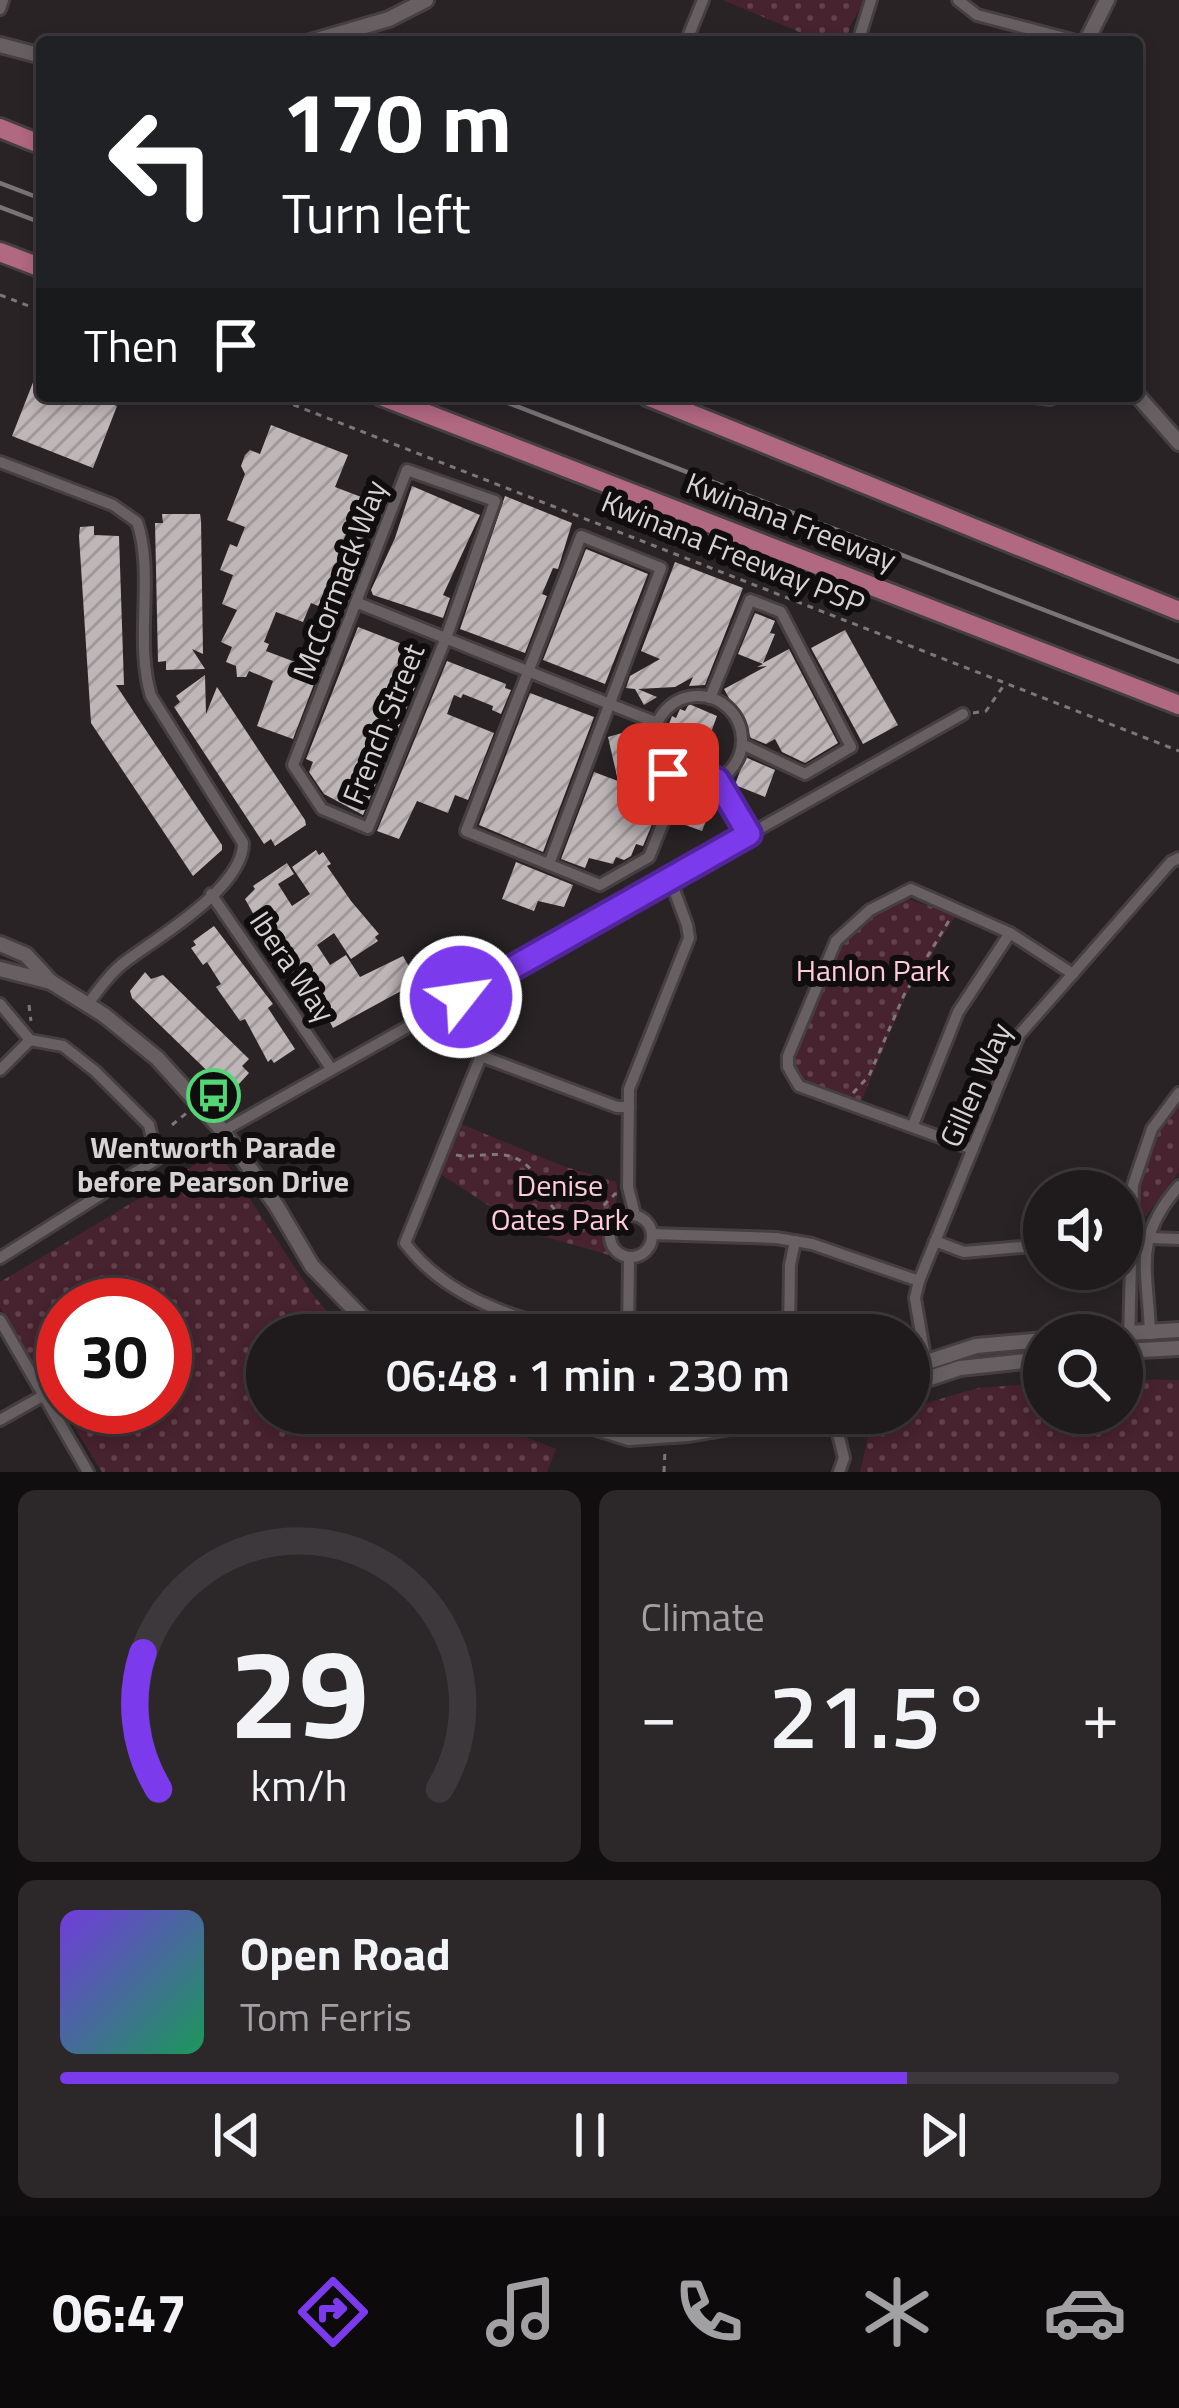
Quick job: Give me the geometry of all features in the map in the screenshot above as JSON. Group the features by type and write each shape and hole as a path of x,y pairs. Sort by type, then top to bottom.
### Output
{"highway":[{"path":"0,128 36,143"},
{"path":"0,252 36,266"},
{"name":"Kwinana Freeway","path":"396,402 1179,705"},
{"name":"Kwinana Freeway","path":"662,402 1179,610"}],"street":[{"path":"0,9 3,0"},
{"path":"332,36 389,19 426,0"},
{"path":"688,36 703,0"},
{"path":"860,36 871,0"},
{"path":"958,0 977,15 1059,36"},
{"path":"1086,36 1107,0"},
{"path":"0,45 36,54"},
{"path":"1143,402 1179,442"},
{"path":"0,462 113,505 136,522 141,545 144,668 151,696 243,843 238,862 189,918 122,964 88,1004"},
{"name":"McCormack Way","path":"368,828 322,809 293,765 407,470 494,502 446,638"},
{"path":"549,864 662,568 581,536 466,830 599,885 649,857 680,781"},
{"path":"710,698 750,600 781,611 851,747 805,774 742,745"},
{"path":"358,603 657,723"},
{"name":"French Street","path":"368,828 446,638"},
{"path":"698,696 710,698 734,716 742,745 738,759 717,780 705,784 680,781 668,774 655,750 657,723 673,704 698,696"},
{"path":"223,1131 963,714"},
{"path":"717,780 749,834"},
{"name":"Gillen Way","path":"918,1314 919,1281 1019,1035 1179,858"},
{"path":"635,1215 628,1187 629,1089 688,938 688,925 670,879"},
{"path":"973,1149 799,1086 788,1067 788,1056 836,941 870,910 911,890 1010,934 1073,974"},
{"name":"Ibera Way","path":"211,895 330,1067"},
{"path":"913,1125 958,1012 1010,934"},
{"path":"0,944 26,955 51,982"},
{"path":"0,969 51,982 88,1004 157,1058 223,1131 312,1266 359,1314"},
{"path":"461,997 479,1030 481,1056 404,1244 421,1265 511,1314"},
{"path":"0,1004 29,1040 63,1046 95,1071 149,1125 157,1159 0,1258"},
{"path":"0,1070 29,1040"},
{"path":"481,1056 617,1107 629,1107"},
{"path":"1138,1170 1152,1129 1179,1093"},
{"path":"1143,1227 1179,1186"},
{"path":"635,1215 647,1222 652,1234 643,1253 628,1257 611,1245 610,1229 620,1218 635,1215"},
{"path":"652,1234 795,1241 919,1281"},
{"path":"1143,1237 1179,1239"},
{"path":"789,1314 795,1241"},
{"path":"935,1241 964,1252 1023,1247"},
{"path":"628,1257 628,1314"},
{"path":"1143,1289 1150,1348"},
{"path":"0,1320 36,1378"},
{"path":"1143,1331 1179,1330"},
{"path":"930,1369 976,1346 1023,1342"},
{"path":"1143,1349 1179,1348"},
{"path":"930,1371 1023,1361"},
{"path":"0,1420 36,1400"},
{"path":"68,1434 88,1472"},
{"path":"617,1434 629,1438 688,1434"},
{"path":"838,1434 844,1458 839,1472"}],"path":[{"path":"0,295 36,308"},
{"name":"Kwinana Freeway PSP","path":"286,402 1179,751"},
{"path":"963,714 986,711 1004,683"},
{"path":"848,1106 856,1088 869,1076 904,994 957,908"},
{"path":"29,1005 31,1023"},
{"path":"172,1125 193,1108"},
{"path":"443,1150 462,1156 498,1154 519,1159 548,1204 566,1215 596,1213 605,1200 628,1187"}],"green space":[{"path":"723,0 865,0 848,36 809,36"},
{"name":"Hanlon Park","path":"908,899 956,915 906,995 860,1104 828,1094 802,1078 794,1059 822,986 846,941 863,923"},
{"path":"1179,1103 1179,1172 1146,1216 1144,1166"},
{"name":"Denise Oates Park","path":"461,1124 616,1182 606,1234 609,1255 532,1233 440,1174"},
{"path":"218,1151 329,1314 246,1314 246,1434 518,1434 556,1449 547,1472 102,1472 79,1434 192,1434 192,1278 36,1278 36,1365 0,1307 0,1282"},
{"path":"1143,1379 1179,1380 1179,1472 860,1472 869,1434 930,1434 930,1402 978,1388 1023,1385 1023,1434 1143,1434"}],"building":[{"path":"36,375 36,402 117,406 93,468 12,436"},
{"path":"271,425 348,455 335,487 377,503 363,539 369,542 360,564 354,562 338,614 311,603 303,622 276,612 264,642 269,644 266,651 319,671 293,739 257,726 273,681 249,671 246,677 237,677 236,666 226,662 232,647 221,642 237,610 222,604 233,575 220,570 230,544 237,547 245,527 227,520 245,474 241,466 245,455 250,450 260,454"},
{"path":"412,486 480,515 443,595 450,598 443,618 373,595 371,590"},
{"path":"505,496 572,523 558,569 553,568 542,594 547,596 525,653 460,629"},
{"path":"162,514 200,514 203,654 192,649 205,669 166,670 166,661 158,662 155,523 163,523"},
{"path":"94,526 94,535 119,536 124,685 116,685 222,845 193,876 91,723 79,536 80,527"},
{"path":"586,549 648,574 605,684 543,660"},
{"path":"675,562 743,588 705,685 689,686 693,677 675,687 638,689 657,697 644,705 635,689 626,688 630,676 660,659 641,651"},
{"path":"755,613 775,621 763,663 789,649 838,743 805,763 782,752 775,739 766,744 751,738 724,689 767,666 757,667 763,664 738,654"},
{"path":"358,627 423,652 427,658 363,815 324,794 309,772 313,762 306,759"},
{"path":"845,630 898,725 863,744 811,648"},
{"path":"447,661 511,690 501,714 493,706 454,695 447,714 494,733 468,800 455,795 448,813 417,801 399,839 377,831"},
{"path":"205,675 206,714 217,687 305,820 306,825 275,846 271,839 264,844 174,707 180,702 176,696"},
{"path":"530,693 594,717 543,852 479,825"},
{"path":"689,704 717,716 701,760 690,774 665,763 672,747 663,739 672,716 676,718"},
{"path":"636,729 643,755 634,751 649,774 651,769 668,786 643,846 636,844 631,856 616,857 613,864 589,858 585,868 561,859 594,772 618,781 608,737"},
{"path":"745,757 775,770 765,797 735,785"},
{"path":"687,790 714,801 702,831 674,821"},
{"path":"316,850 319,855 323,852 331,864 327,866 379,934 378,941 351,959 334,933 317,945 330,965 346,955 360,977 403,956 416,979 333,1028 325,1012 314,1018 309,1009 321,1000 309,982 303,985 295,977 266,925 259,924 245,899 253,886 287,863 294,874 278,884 292,906 310,894 292,867"},
{"path":"516,862 573,885 564,907 538,901 534,911 502,899"},
{"path":"214,926 273,1004 268,1008 295,1049 274,1063 268,1062 245,1019 240,1021 216,987 221,984 207,962 203,965 191,948 196,945 193,941"},
{"path":"145,972 151,979 163,975 249,1059 242,1066 249,1073 238,1085 228,1091 132,998 130,991"}],"railway":[{"path":"0,183 36,197"},
{"path":"0,207 36,221"},
{"path":"506,402 1179,662"}],"place":[{"name":"Wentworth Parade before Pearson Drive","path":"213,1096"}],"route":[{"path":"461,997 749,834 717,780 692,784 668,774"}]}
